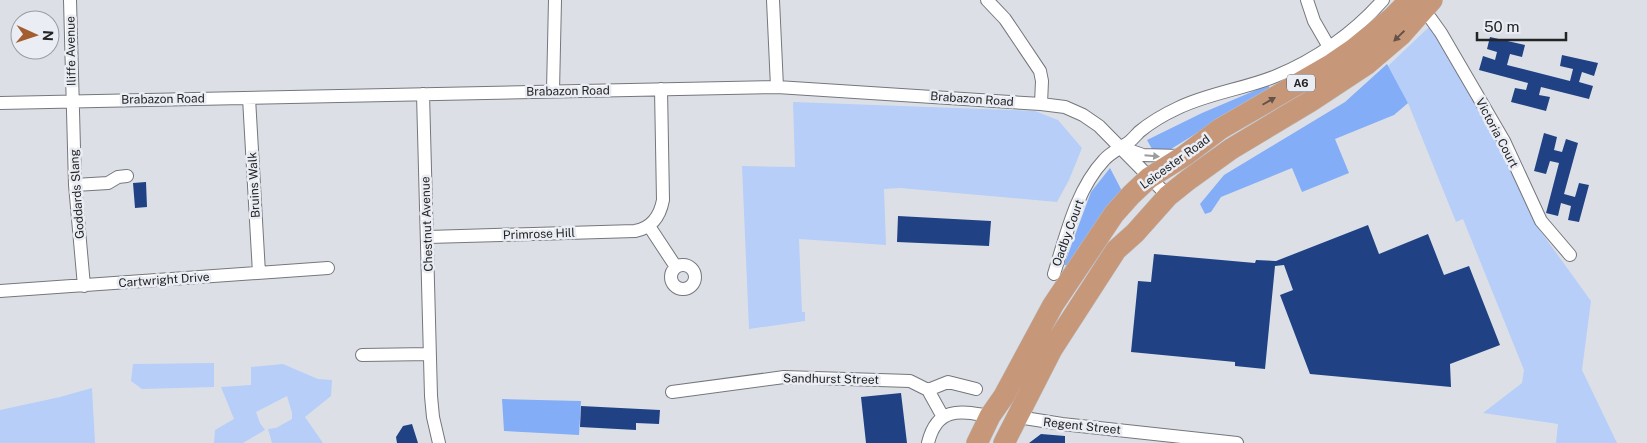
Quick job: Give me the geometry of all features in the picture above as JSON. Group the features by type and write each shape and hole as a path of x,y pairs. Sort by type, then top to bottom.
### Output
{"highway":[{"name":"Leicester Road","path":"1018,417 1052,349 1116,250 1135,234 1168,196 1231,149 1311,101 1367,64 1401,35 1422,4"},
{"name":"Leicester Road","path":"990,416 1004,396 1053,304 1114,214 1131,195 1149,178 1184,156 1220,129 1354,50 1392,18 1422,4"},
{"name":"A6","path":"1149,178 1166,180 1228,136 1311,101"},
{"name":"A6","path":"1053,304 1108,239 1139,206 1150,198 1168,196"},
{"name":"A6","path":"977,443 990,416 1010,407 1021,391 1041,346 1060,310 1083,282 1116,250"},
{"path":"990,416 1018,417"},
{"name":"A6","path":"1004,443 1018,417"},
{"path":"991,443 998,426 1018,417"}],"street":[{"name":"Iliffe Avenue","path":"70,0 72,101"},
{"path":"553,92 555,0"},
{"path":"772,0 777,87"},
{"path":"987,0 1005,19 1040,71 1042,81 1041,104"},
{"path":"1307,0 1314,21 1329,47"},
{"name":"Oadby Court","path":"1054,274 1070,223 1084,190 1104,160 1154,121 1179,107 1276,76 1303,64 1362,22 1384,0"},
{"name":"Victoria Court","path":"1422,4 1504,141 1541,221 1570,255"},
{"name":"Brabazon Road","path":"0,103 777,87 1041,104 1065,107 1083,114 1121,147 1168,196"},
{"path":"661,89 663,200 661,212 649,226 676,267"},
{"name":"Chestnut Avenue","path":"423,94 430,354 433,417 439,443"},
{"name":"Bruins Walk","path":"249,98 259,273"},
{"name":"Goddards Slang","path":"72,101 75,185 84,286"},
{"name":"Brabazon Road","path":"1121,147 1143,155 1184,156"},
{"path":"75,185 108,183 118,177 127,176"},
{"name":"Primrose Hill","path":"428,237 634,231 649,226"},
{"name":"Cartwright Drive","path":"0,291 328,268"},
{"path":"362,355 430,354"},
{"name":"Sandhurst Street","path":"672,392 784,376 910,381 928,390"},
{"path":"943,417 928,390 948,382 976,390"},
{"path":"928,443 934,426 943,417 960,411 990,416"},
{"name":"Regent Street","path":"1018,417 1062,424 1237,443"}],"shaded area":[{"path":"1431,25 1506,157 1536,225 1591,301 1582,370 1617,443 1556,443 1558,424 1483,413 1522,383 1524,370 1463,219 1456,222 1408,103 1388,66"},
{"path":"1387,64 1408,103 1394,115 1335,139 1349,173 1302,192 1292,168 1221,197 1211,212 1205,214 1200,204 1224,175 1345,102"},
{"path":"1268,85 1270,88 1171,149 1152,149 1147,140 1202,113"},
{"path":"793,102 1035,111 1058,120 1082,148 1069,180 1057,202 900,188 884,189 886,245 799,239 802,312 805,312 805,321 749,329 742,166 795,167"},
{"path":"1110,168 1122,191 1069,266 1064,265 1091,192"},
{"path":"214,363 214,387 142,389 131,381 133,364"},
{"path":"283,364 318,379 332,380 331,396 305,417 323,443 272,443 268,429 276,428 292,419 287,396 256,412 265,430 243,443 214,443 215,430 234,419 221,387 251,385 251,367"},
{"path":"92,388 95,443 0,443 0,410"},
{"path":"502,399 581,401 579,435 504,431"}],"building":[{"path":"1490,37 1525,45 1522,57 1510,54 1507,65 1570,81 1573,69 1560,66 1562,55 1598,63 1594,76 1582,72 1579,82 1593,86 1589,99 1541,87 1539,95 1550,97 1546,111 1511,102 1515,88 1526,90 1528,83 1479,70 1483,56 1495,60 1497,52 1487,49"},
{"path":"1544,133 1557,137 1554,150 1562,152 1566,139 1578,143 1564,194 1575,197 1579,183 1589,185 1579,222 1568,220 1571,206 1561,203 1558,216 1546,213 1559,163 1550,161 1546,174 1534,171"},
{"path":"146,182 147,207 135,208 133,183"},
{"path":"898,216 991,221 989,246 897,242"},
{"path":"1368,225 1379,254 1428,234 1444,275 1469,266 1500,345 1450,364 1451,387 1310,374 1280,295 1293,290 1284,265 1275,266 1265,369 1235,366 1235,362 1131,352 1138,281 1151,282 1154,254 1255,263 1256,260 1276,261"},
{"path":"901,393 907,443 866,443 861,397"},
{"path":"581,406 660,410 659,424 636,423 636,430 580,427"},
{"path":"412,424 418,443 397,443 396,437 403,426"},
{"path":"1041,434 1065,436 1065,443 1029,443"}]}
